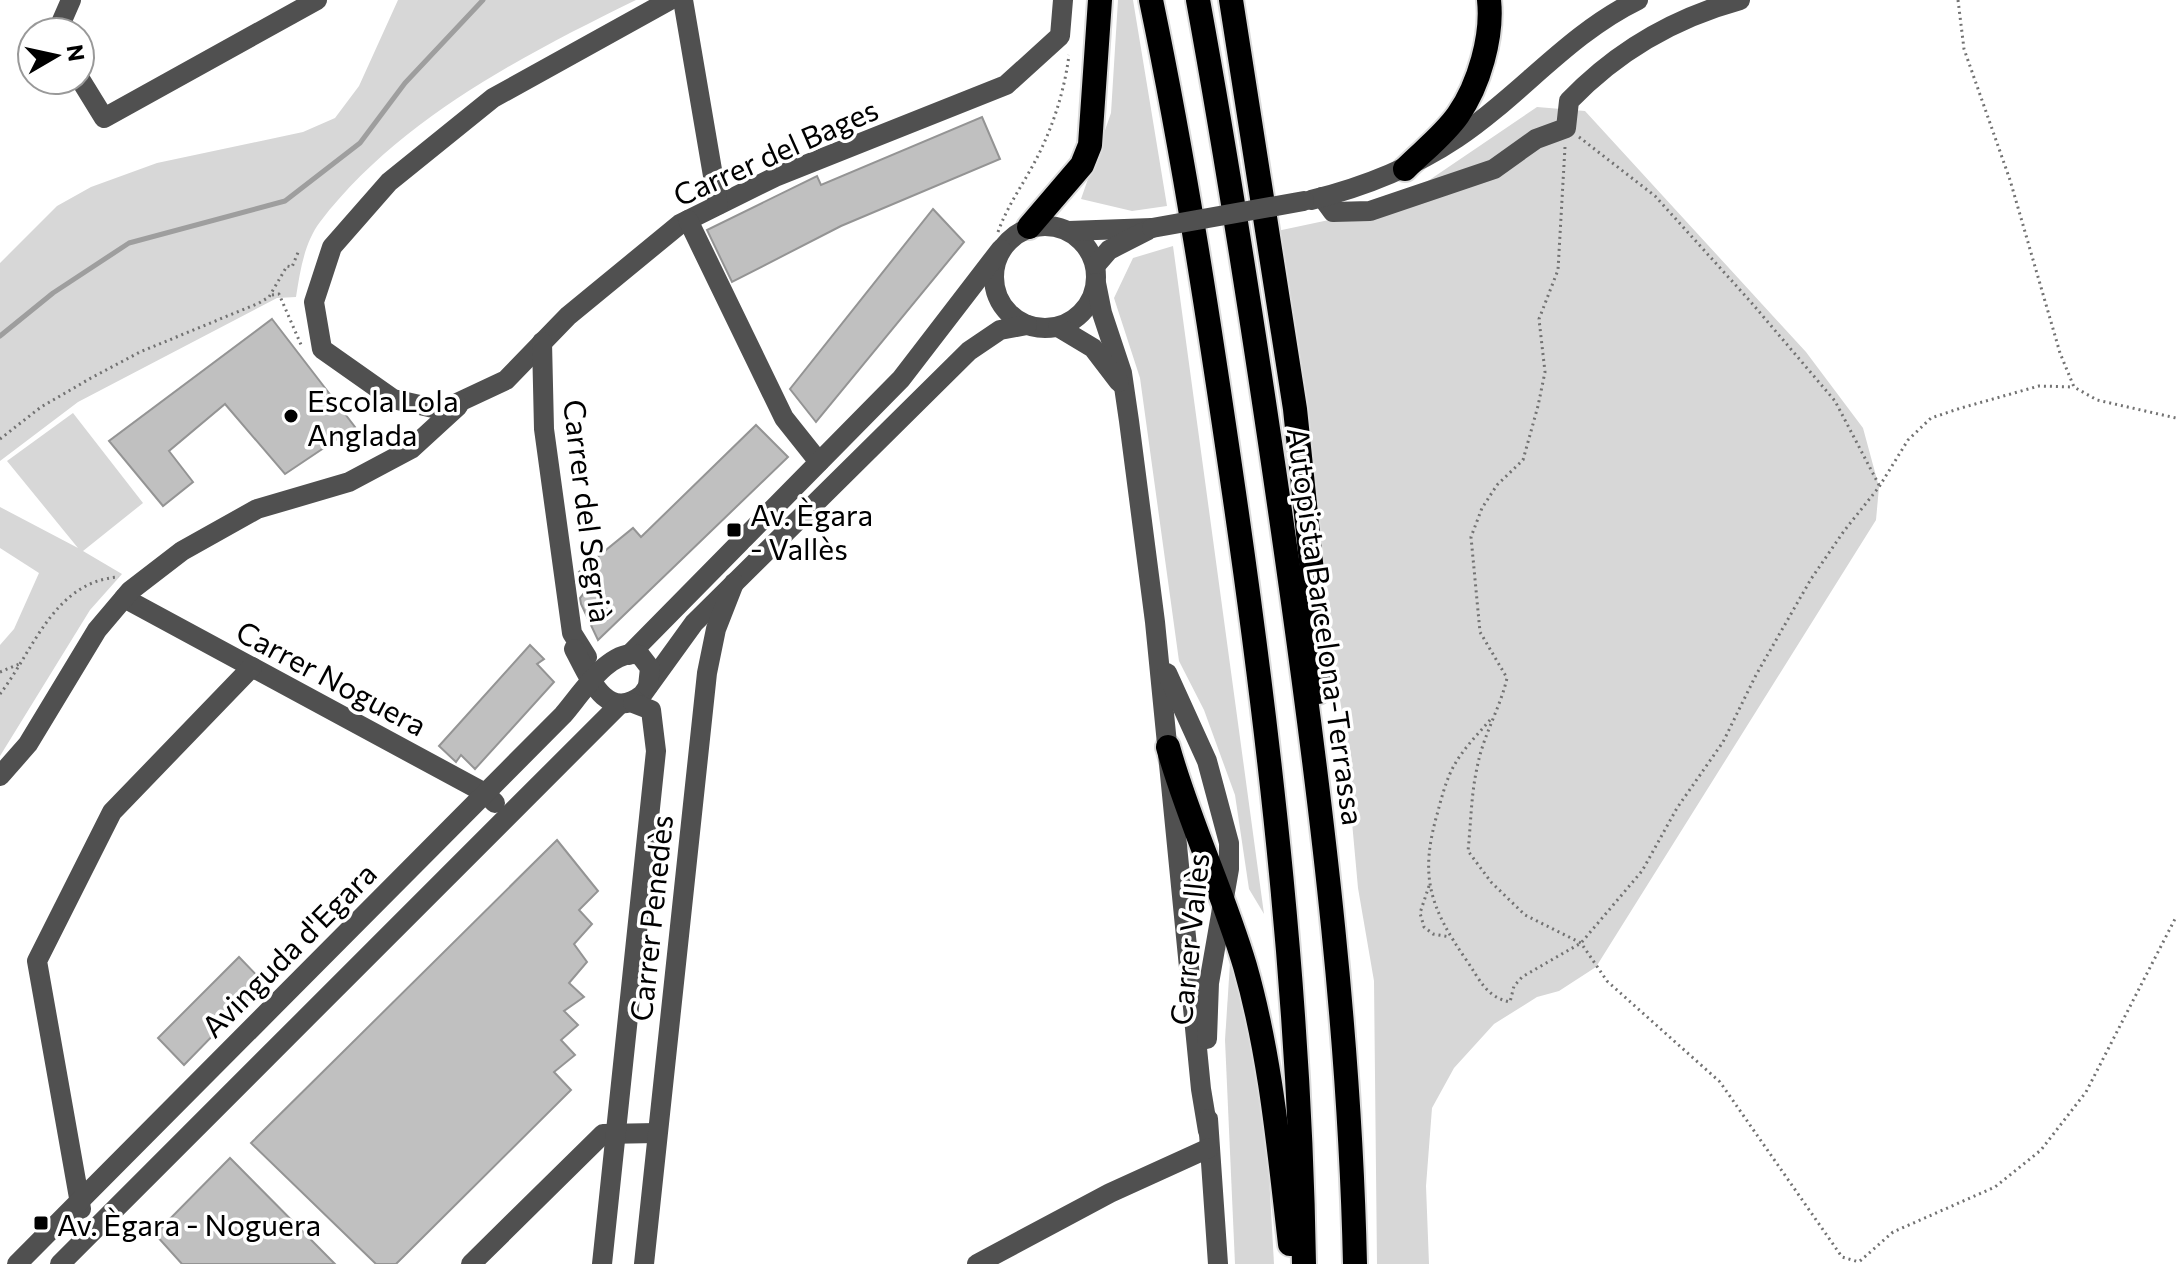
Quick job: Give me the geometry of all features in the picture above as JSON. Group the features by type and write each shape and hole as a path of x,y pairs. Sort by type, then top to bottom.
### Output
{"highway":[{"path":"1029,227 1082,165 1090,145 1100,0"},
{"path":"1151,0 1183,154 1252,612 1295,1025 1304,1264"},
{"name":"Autopista Barcelona-Terrassa","path":"1198,0 1261,371 1318,779 1341,1014 1355,1264"},
{"path":"1231,0 1295,409 1318,629 1318,779"},
{"path":"1405,169 1460,113 1478,74 1488,32 1489,0"},
{"path":"1168,747 1246,969 1267,1058 1292,1264"}],"street":[{"path":"90,96 104,118 317,0"},
{"path":"314,352 314,302 332,247 389,182 493,98 670,0"},
{"path":"683,0 718,205"},
{"name":"Carrer del Bages","path":"314,352 393,399 442,410 506,380 568,316 688,220 775,177 1006,85 1060,36 1063,0"},
{"path":"1152,228 1109,250 1096,274 1086,309 1058,327 1027,325 999,300 995,275 1000,241 1029,227 1052,225 1069,231 1152,228 1313,199 1405,169 1458,137 1569,43 1638,0"},
{"path":"1313,199 1333,212 1370,211 1494,169 1536,139 1566,128 1569,101 1612,61 1671,25 1740,0"},
{"path":"688,220 784,418 819,462"},
{"path":"1069,231 1089,249 1096,274"},
{"name":"Avinguda d'Egara","path":"17,1264 901,379 1000,241"},
{"name":"Carrer Vallès","path":"1096,274 1102,313 1118,357 1127,404 1155,622 1201,1089 1209,1140"},
{"name":"Avinguda d'Egara","path":"60,1264 507,814 648,686 677,642 969,351 1000,330 1027,325"},
{"name":"Carrer Vallès","path":"1058,327 1082,340 1104,360 1115,374 1127,404"},
{"name":"Carrer del Segrià","path":"542,342 544,429 573,641 574,691 568,710"},
{"name":"Carrer del Bages","path":"0,776 28,744 97,630 124,598 182,551 257,509 349,482 411,449 467,398"},
{"name":"Carrer Penedès","path":"644,1264 707,673 716,629 734,583"},
{"name":"Carrer Noguera","path":"124,598 485,793 507,814"},
{"name":"Carrer Vallès","path":"1155,622 1170,683 1207,761 1229,843 1223,904 1209,983 1209,1140 1218,1264"},
{"name":"Carrer del Segrià","path":"573,641 607,672"},
{"name":"Carrer del Segrià","path":"573,641 607,672"},
{"path":"626,703 601,698 607,672 640,655 648,662 648,686"},
{"path":"86,1238 37,961 112,812 252,667"},
{"name":"Carrer Penedès","path":"602,1264 656,751 651,710 643,704 626,703"},
{"path":"471,1264 593,1141 616,1131 657,1133"},
{"path":"977,1264 1209,1140"}],"path":[{"path":"1958,0 1964,49 2010,180 2060,353 2074,387"},
{"path":"1000,241 1053,120 1065,84 1069,54"},
{"path":"1566,128 1601,151 1655,196 1750,301 1835,401 1879,487"},
{"path":"1566,128 1558,270 1539,319 1545,372 1538,406 1523,460 1497,485 1482,508 1471,537 1480,632 1507,678 1501,705 1454,764 1441,799 1426,868 1429,885 1450,937 1481,985 1497,999 1510,1002 1514,986 1522,977 1581,943 1642,871 1677,808 1723,742 1756,675 1811,579 1879,487 1908,440 1931,418 2039,386 2074,387 2097,400 2176,418"},
{"path":"269,297 287,266 292,267 299,250"},
{"path":"0,439 41,407 140,352 232,317 279,294 314,352"},
{"path":"0,694 47,620 71,592 105,578 126,576"},
{"path":"0,672 22,663"},
{"path":"1490,719 1476,769 1468,851 1491,882 1525,915 1581,943 1607,981 1720,1082 1842,1257 1859,1263 1893,1232 1995,1187 2041,1150 2086,1092 2176,917"},
{"path":"1429,885 1420,913 1424,927 1433,934 1450,937"}],"shaded area":[{"path":"398,0 636,0 550,44 465,93 387,152 352,185 320,222 310,239 296,297 277,298 78,402 0,461 0,263 57,206 91,187 157,163 303,132 335,118 359,86"},
{"path":"1118,0 1133,0 1167,206 1132,211 1081,199 1111,113"},
{"path":"1537,107 1585,111 1806,352 1863,428 1879,487 1876,520 1596,967 1559,991 1537,997 1494,1024 1454,1068 1432,1108 1426,1186 1429,1264 1377,1264 1374,981 1358,888 1342,712 1263,234 1343,217 1422,185"},
{"path":"1173,246 1264,914 1249,889 1235,795 1204,710 1179,661 1140,378 1114,298 1133,258"},
{"path":"73,413 143,503 83,551 122,574 90,610 0,756 0,645 14,629 39,573 0,548 0,507 78,548 7,461"},
{"path":"1231,948 1263,1070 1274,1264 1235,1264 1225,1040"}],"building":[{"path":"982,117 1000,159 841,226 732,282 707,230 817,176 821,185"},
{"path":"933,209 964,242 816,422 790,389"},
{"name":"Escola Lola Anglada","path":"272,319 355,427 285,474 225,404 169,451 193,482 163,506 109,441"},
{"path":"756,425 788,457 598,640 581,604 580,598 589,587 579,572 633,528 641,537"},
{"path":"530,645 544,659 537,664 554,682 475,769 461,755 456,762 439,746"},
{"path":"557,840 598,891 579,910 592,924 574,944 587,962 569,983 584,997 564,1011 578,1025 561,1040 575,1055 554,1072 571,1090 396,1264 376,1264 251,1143"},
{"path":"239,957 264,983 184,1065 158,1038"},
{"path":"230,1158 335,1264 182,1264 155,1234"}],"waterway":[{"path":"0,336 53,293 129,243 285,201 360,143 405,83 483,0"}],"place":[{"name":"Escola Lola Anglada","path":"291,416"},
{"name":"Av. Ègara - Vallès","path":"734,530"},
{"name":"Av. Ègara - Noguera","path":"41,1223"}]}
